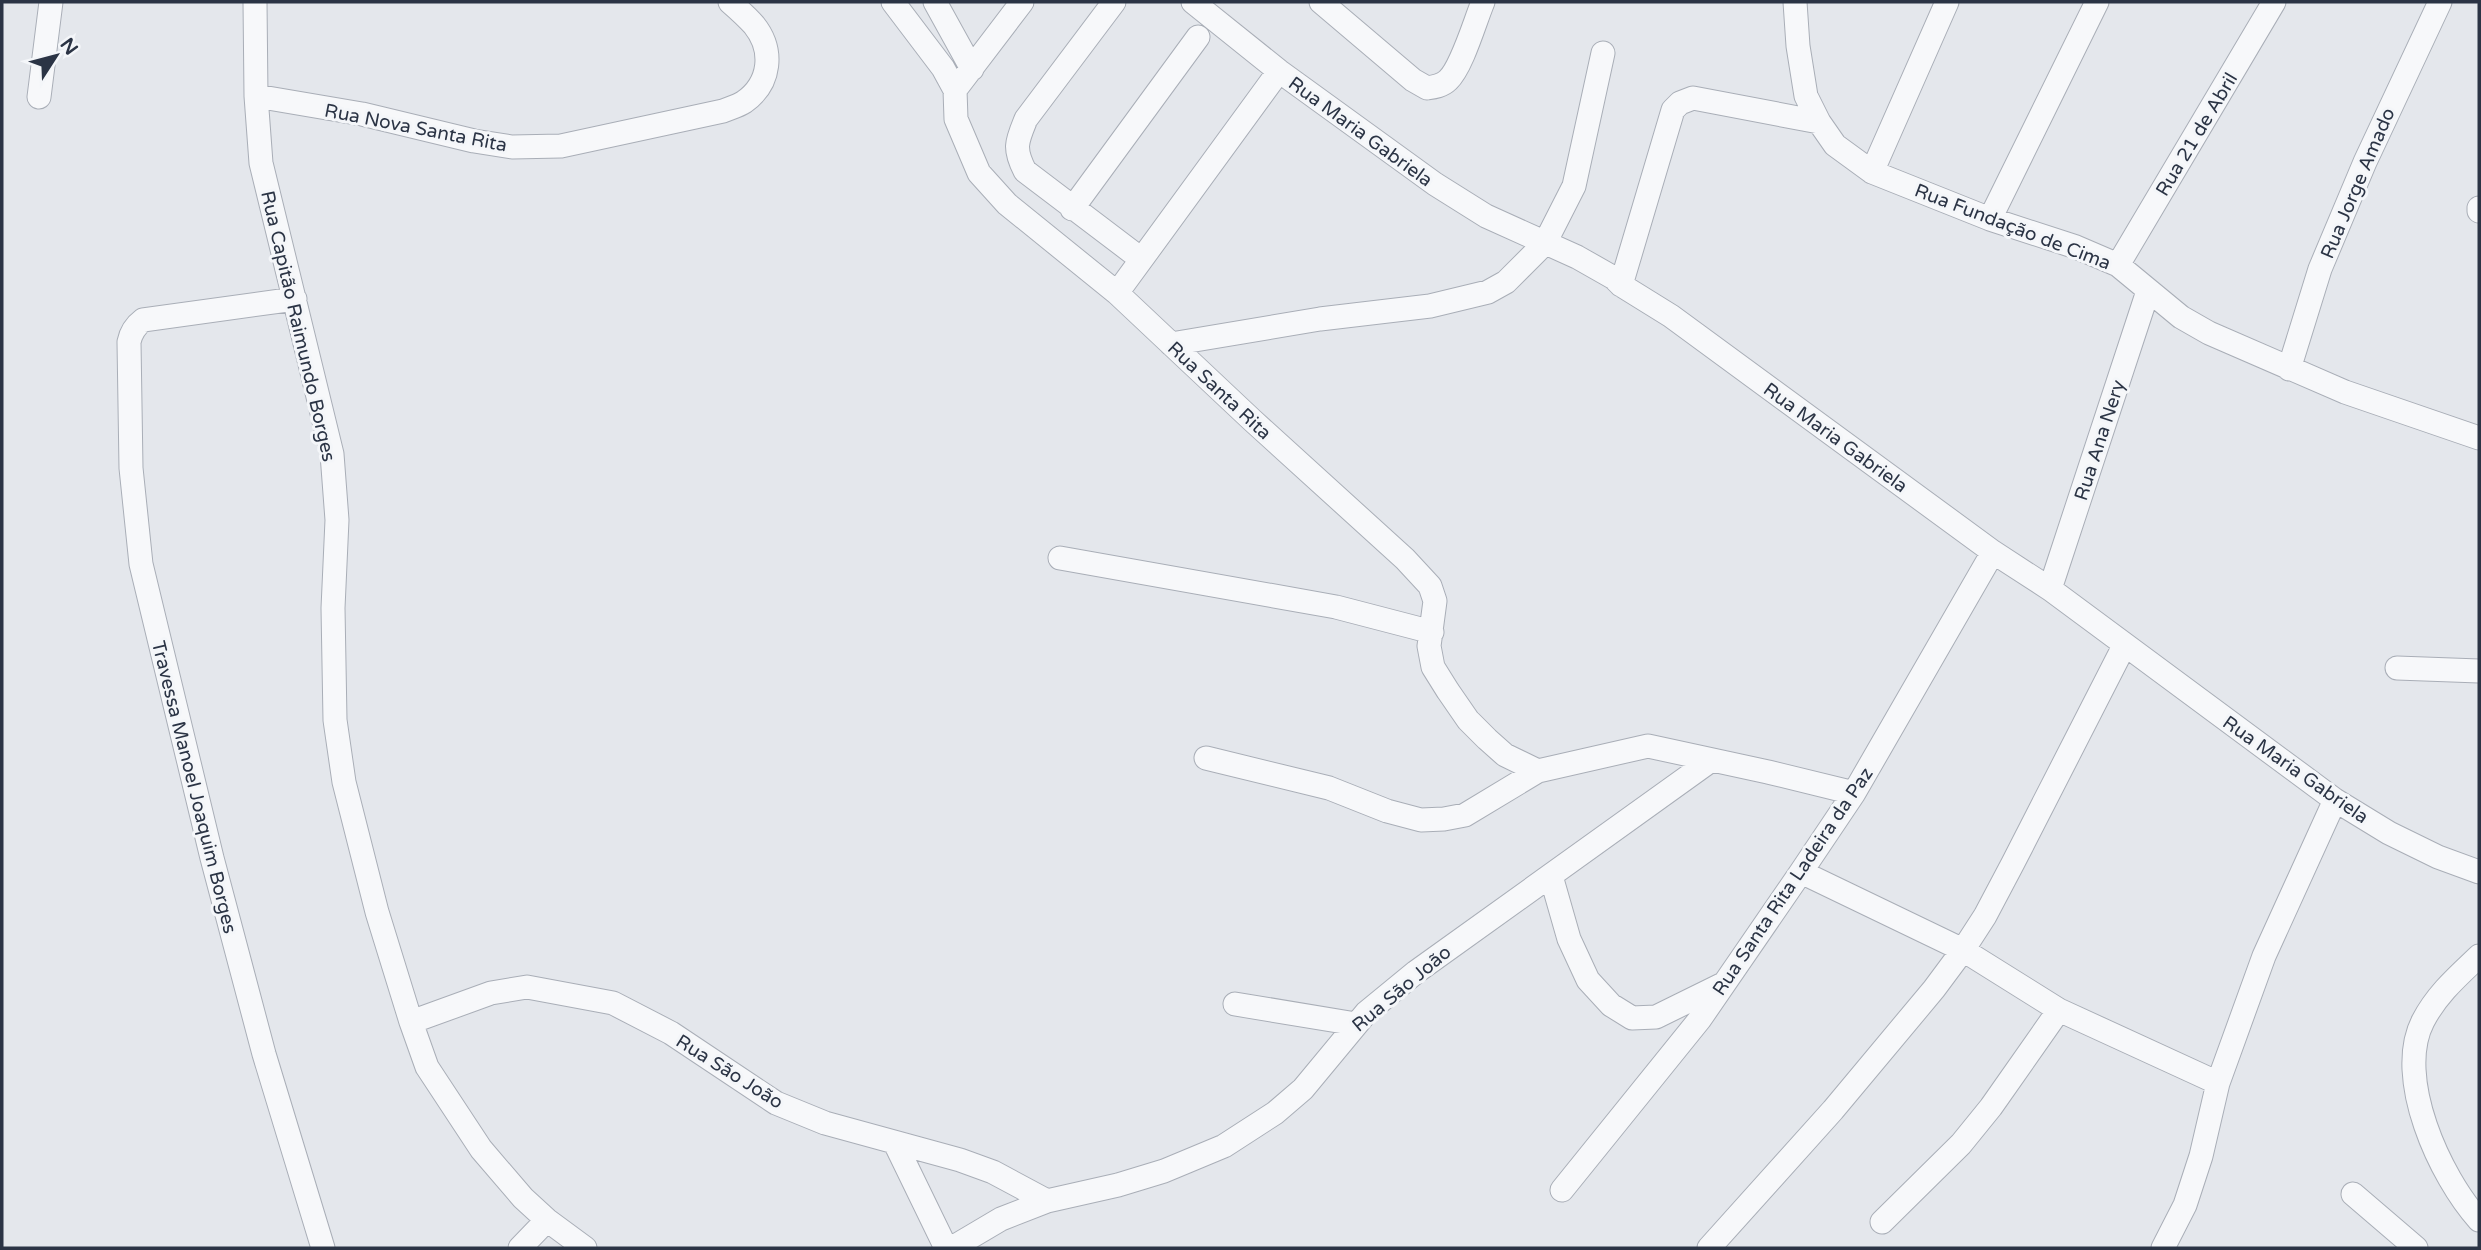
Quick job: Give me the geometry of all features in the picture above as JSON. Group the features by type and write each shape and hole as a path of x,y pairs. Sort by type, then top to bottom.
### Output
{"street":[{"path":"39,97 51,2"},
{"name":"Rua Capitão Raimundo Borges","path":"255,2 256,96 261,163 332,454 337,520 333,608 335,720 344,782 377,912 427,1068 481,1149 523,1198 585,1248"},
{"name":"Rua Nova Santa Rita","path":"256,96 388,120 499,145 561,146 723,111 744,102 765,78 768,59 765,43 754,25 730,2"},
{"name":"Rua Santa Rita","path":"893,2 943,68 955,90 956,120 979,173 1007,204 1117,293 1405,559 1430,586 1435,601 1429,646 1433,667 1468,720 1504,755 1538,771"},
{"path":"935,2 972,69"},
{"path":"955,90 1022,2"},
{"path":"1114,2 1026,119 1019,136 1017,155 1025,171 1141,259"},
{"name":"Rua Maria Gabriela","path":"1193,2 1279,71 1435,184 1486,216 1577,257 1671,316 1993,552 2050,589 2335,800 2389,833 2438,857 2479,872"},
{"path":"1321,2 1413,80 1427,88 1439,86 1448,80 1457,68 1483,2"},
{"name":"Rua Fundação de Cima","path":"1794,2 1806,96 1835,145 1872,172 1990,219 2076,247 2118,265 2181,317 2209,333 2345,392 2479,438"},
{"path":"1872,172 1947,2"},
{"path":"1990,219 2097,2"},
{"name":"Rua 21 de Abril","path":"2118,265 2274,2"},
{"name":"Rua Jorge Amado","path":"2289,369 2320,269 2375,139 2440,2"},
{"path":"1072,209 1198,37"},
{"path":"1171,344 1321,319 1430,306 1488,292 1506,282 1545,243 1574,186 1603,53"},
{"path":"1117,293 1279,71"},
{"path":"1621,285 1673,110 1679,103 1693,98 1819,122"},
{"name":"Rua Ana Nery","path":"2050,589 2148,291"},
{"name":"Travessa Manoel Joaquim Borges","path":"295,299 143,320 131,333 129,342 131,468 141,564 229,924 264,1054 323,1248"},
{"name":"Rua Santa Rita Ladeira da Paz","path":"1562,1190 1700,1019 1801,872 1854,793 1993,552"},
{"path":"1060,558 1336,607 1432,632"},
{"path":"1709,1248 1833,1110 1964,950 2013,863 2124,646"},
{"path":"2397,668 2479,671"},
{"path":"1206,758 1329,788 1387,811 1421,820 1465,815 1538,771 1648,746 1854,793"},
{"name":"Rua São João","path":"949,1248 1002,1219 1047,1201 1118,1185 1164,1171 1224,1146 1275,1114 1303,1088 1356,1024 1416,972 1710,761"},
{"path":"2163,1248 2185,1205 2201,1156 2218,1083 2264,956 2335,800"},
{"path":"1801,872 1964,950 2059,1010 2218,1083"},
{"path":"1551,876 1569,939 1588,980 1611,1005 1632,1018 1656,1017 1725,984"},
{"path":"2479,956 2441,992 2422,1023 2415,1049 2415,1080 2427,1130 2462,1201 2479,1220"},
{"name":"Rua São João","path":"411,1022 491,993 527,988 613,1003 671,1033 776,1103 825,1124 960,1160 993,1172 1047,1201"},
{"path":"1235,1004 1356,1024"},
{"path":"1882,1222 1961,1144 1991,1107 2059,1010"},
{"path":"895,1143 949,1248"},
{"path":"2353,1194 2416,1248"},
{"path":"520,1248 548,1220"}]}
